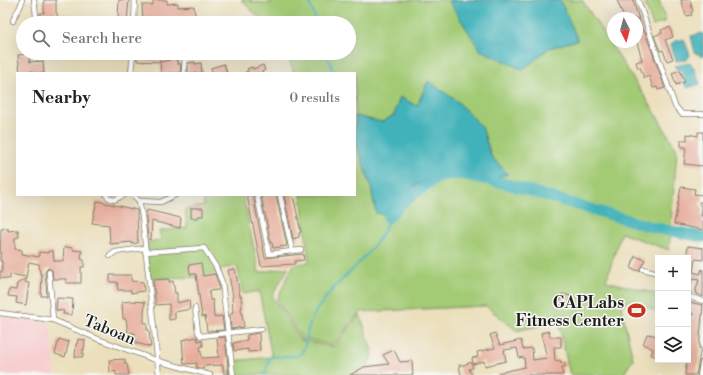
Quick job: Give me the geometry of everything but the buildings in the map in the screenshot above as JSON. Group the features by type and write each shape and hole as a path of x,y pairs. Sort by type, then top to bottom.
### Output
{"street":[{"path":"13,20 14,15 22,6 22,0"},
{"path":"34,0 36,16"},
{"path":"134,16 135,0"},
{"path":"638,0 675,106 682,114 703,114"},
{"path":"131,72 132,60"},
{"path":"184,72 185,60"},
{"path":"107,196 114,200 122,196"},
{"path":"134,196 139,202 142,216 159,375"},
{"path":"139,202 160,202 172,196"},
{"path":"257,196 267,255 301,250"},
{"path":"280,196 292,251"},
{"path":"110,256 115,252 204,248 221,278 233,375"},
{"path":"644,269 655,271"},
{"path":"49,272 53,320"},
{"path":"691,297 703,301"},
{"path":"195,308 200,335 205,336 262,329"},
{"name":"Taboan","path":"0,313 53,320 158,362 210,375"},
{"path":"701,375 703,364"}],"shaded area":[{"path":"0,316 50,322 56,375 0,375"}],"green space":[{"path":"241,0 271,3 272,0 582,0 607,39 607,48 613,48 654,111 677,150 669,250 621,233 606,281 655,293 655,311 630,300 621,306 633,359 623,375 570,375 558,321 517,331 486,306 360,312 333,345 301,338 277,300 294,265 309,262 301,196 356,196 356,143 371,187 376,213 385,215 414,186 442,172 488,180 507,174 491,156 482,127 428,81 417,106 394,115 382,122 356,116 356,72 294,72 290,60 356,60 356,16 258,16"},
{"path":"659,0 666,21 653,26 644,1"},
{"path":"203,196 243,196 259,273 289,267 272,296 300,340 334,347 360,314 373,354 364,375 230,375 233,361 272,357 259,291 243,294 237,266 220,269 221,277 150,278 146,243 161,240 159,231 187,228 185,209 204,206"}],"water":[{"path":"449,0 560,0 578,40 549,48 523,70 480,50"},
{"path":"703,33 703,56 700,56 695,53 691,36"},
{"path":"684,39 690,55 687,60 676,61 671,44 675,41"},
{"path":"689,63 693,66 700,84 687,88 675,66"},
{"path":"428,81 457,101 482,127 491,156 508,174 488,180 442,172 414,186 385,215 376,213 371,187 356,143 356,116 382,122 394,115 400,97 417,106"}],"waterway":[{"path":"308,0 314,16"},
{"path":"329,60 334,72"},
{"path":"388,218 403,202 435,179 444,175 461,174 503,183 655,228 703,237"},
{"path":"265,375 270,357 298,356 301,353 305,347 308,330 317,309 332,290 374,246 381,236 388,218 384,213"}],"place":[{"name":"GAPLabs Fitness Center","path":"637,311"}]}
